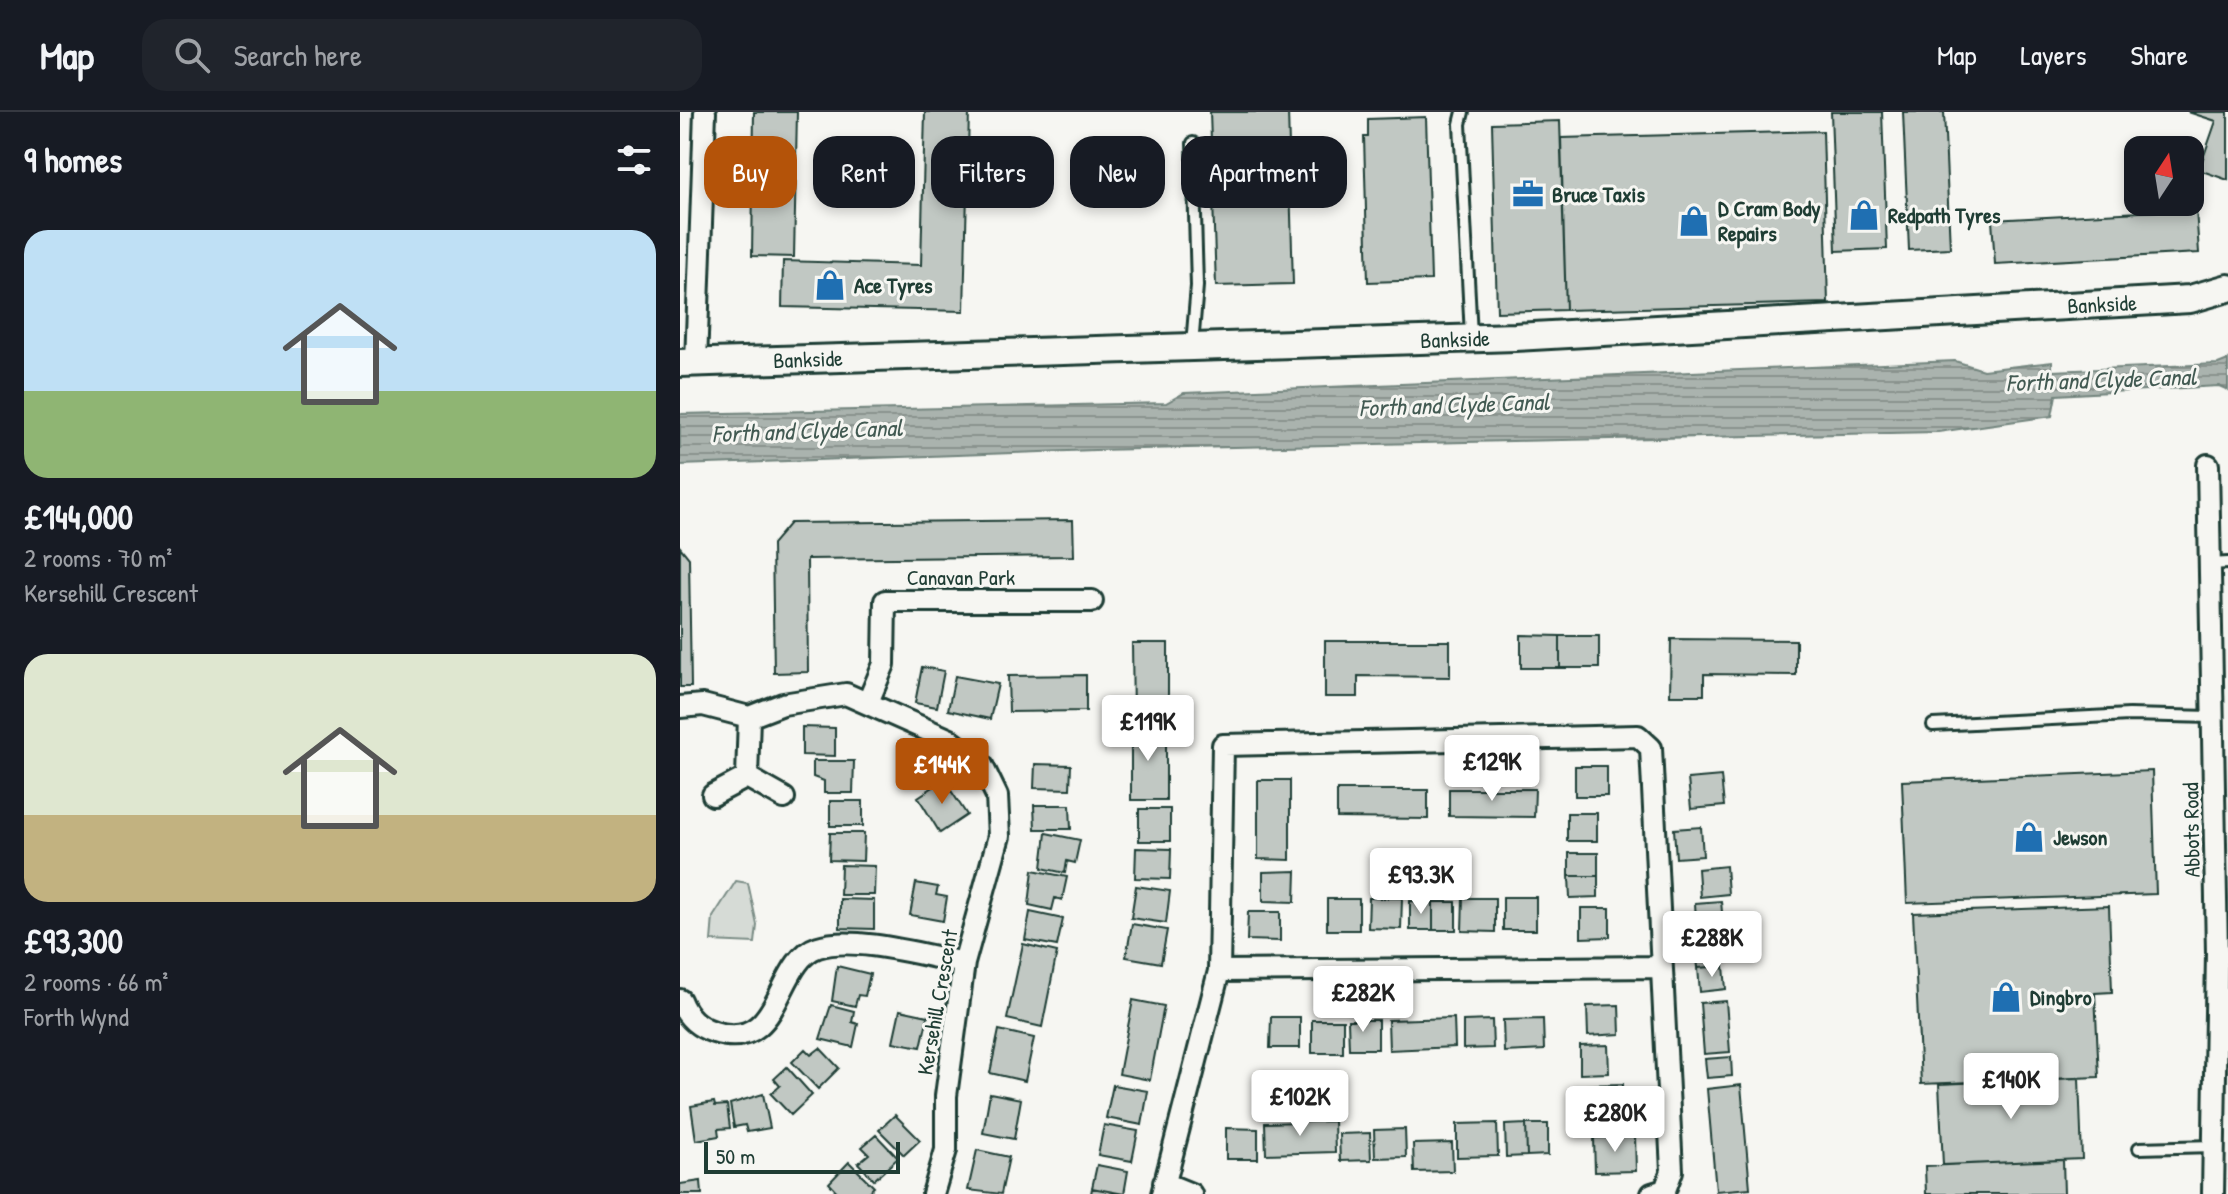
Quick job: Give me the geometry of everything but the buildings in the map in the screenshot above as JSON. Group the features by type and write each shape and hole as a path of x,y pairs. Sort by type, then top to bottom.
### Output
{"street":[{"path":"688,363 705,112"},
{"name":"Bankside","path":"688,363 1471,338 2190,299 2228,288"},
{"name":"Abbots Road","path":"2208,465 2219,563 2212,717 2221,836 2222,953 2213,1194"},
{"name":"Canavan Park","path":"868,702 884,664 885,601 1092,601"},
{"name":"Kersehill Crescent","path":"749,717 783,704 846,694 950,740 982,765 997,796 999,836 964,963 946,1096 946,1150 933,1194"},
{"path":"680,707 703,705 749,717 747,777"},
{"path":"1191,1194 1163,1188 1219,971 1223,745 1638,736 1651,748 1659,967 1672,1171 1661,1193"},
{"path":"713,795 747,777"},
{"path":"747,777 784,798"},
{"path":"680,1000 699,1026 718,1034 749,1032 769,1017 789,977 812,950 820,946 846,943 964,963"},
{"path":"1219,971 1659,967"}],"lane":[{"path":"1463,112 1460,124 1463,230 1471,338"},
{"path":"1192,347 1197,286 1195,208"},
{"path":"1933,725 2129,715 2212,717"},
{"path":"2139,1148 2214,1146"}],"shaded area":[{"path":"736,881 748,883 757,925 755,943 711,941 713,917"}],"water":[{"name":"Forth and Clyde Canal","path":"2228,360 2228,390 2219,386 2056,395 2052,416 1938,432 1095,450 680,465 680,414 1166,403 1184,393 1955,361 1983,370 2052,362 2052,371 2218,364"}],"place":[{"name":"Bruce Taxis","path":"1528,194"},
{"name":"Redpath Tyres","path":"1864,215"},
{"name":"D Cram Body Repairs","path":"1694,221"},
{"name":"Ace Tyres","path":"830,285"},
{"name":"Jewson","path":"2029,837"},
{"name":"Dingbro","path":"2006,997"}]}
